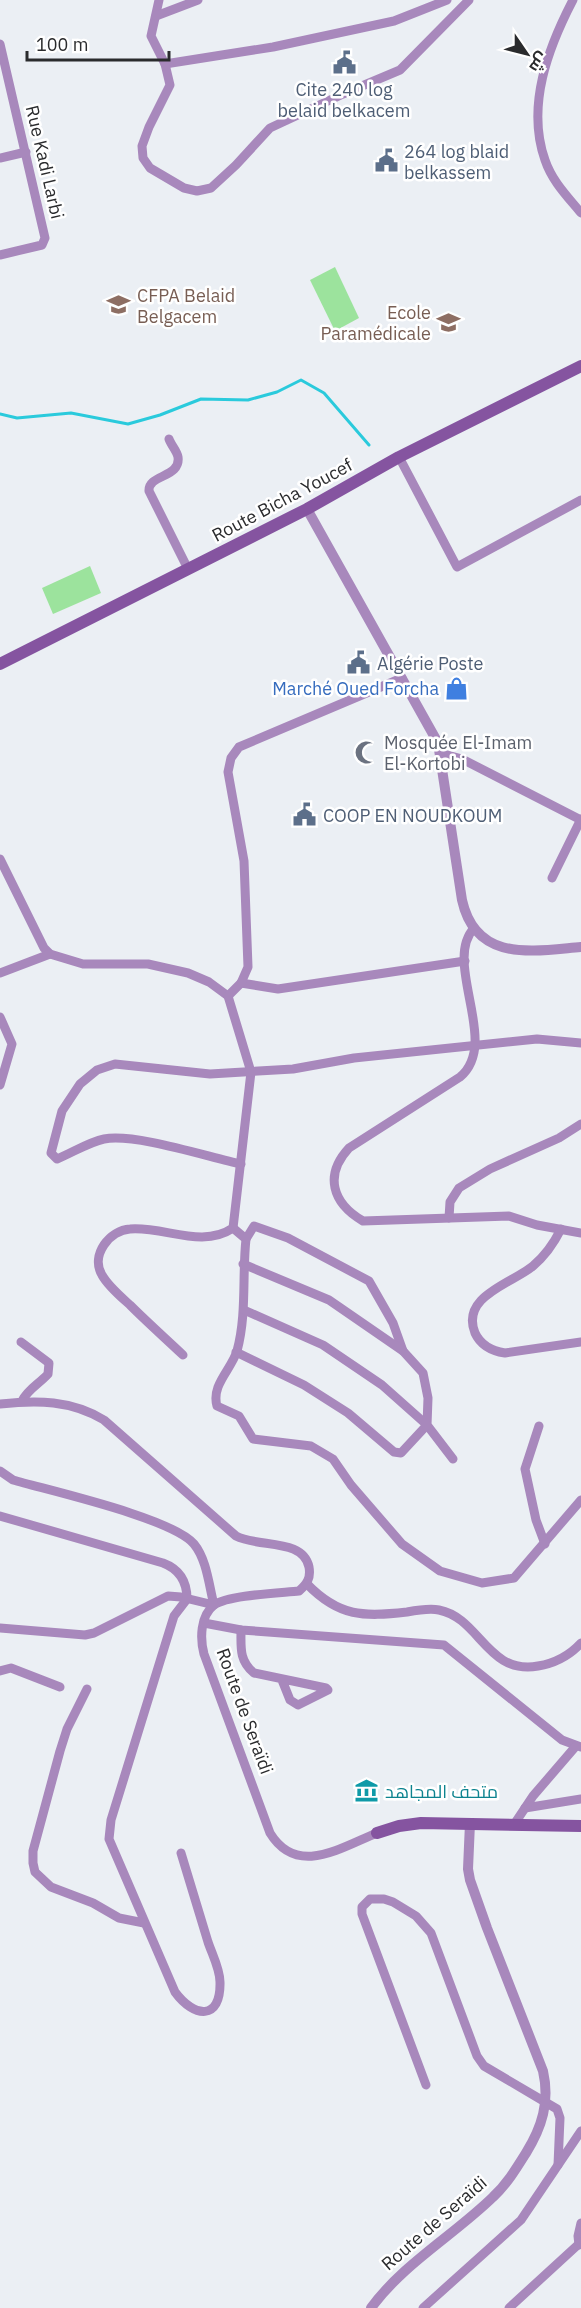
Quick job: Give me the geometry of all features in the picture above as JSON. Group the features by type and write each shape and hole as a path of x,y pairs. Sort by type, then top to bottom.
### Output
{"main road":[{"name":"Route Bicha Youcef","path":"0,664 307,509 399,457 581,366"},
{"name":"Route de Seraïdi","path":"376,1833 413,1823 581,1827"},
{"name":"Route de Seraïdi","path":"467,1826 514,1823 581,1827"}],"street":[{"path":"198,0 157,6 152,36 165,64 170,86 142,146 143,158 150,168 184,189 196,191 211,188 270,128 400,70 469,0"},
{"path":"165,64 273,47 394,21 447,0"},
{"path":"573,0 548,55 538,97 539,138 545,161 557,184 581,213"},
{"name":"Rue Kadi Larbi","path":"0,44 45,242 0,255"},
{"path":"0,158 26,152"},
{"path":"169,440 178,457 176,467 170,473 151,482 149,491 188,569"},
{"path":"399,457 457,567 581,500"},
{"path":"307,509 435,736 440,753 464,911 474,928 495,944 521,952 581,947"},
{"path":"228,996 241,982 248,967 244,861 228,772 231,758 238,747 402,678"},
{"path":"440,753 462,759 581,820 552,878"},
{"path":"0,860 44,948 50,954 83,964 148,964 209,982 228,996 251,1072 233,1228 223,1235 203,1238 129,1229 108,1239 98,1256 100,1273 112,1288 183,1355"},
{"path":"474,928 466,942 465,961 476,1044 474,1059 466,1072 349,1148 337,1161 332,1180 339,1199 350,1214 363,1221 509,1216 537,1226 581,1233"},
{"path":"0,974 50,954"},
{"path":"241,982 278,989 465,961"},
{"path":"0,1017 12,1044 0,1085"},
{"path":"241,1164 146,1142 121,1139 104,1139 57,1159 51,1153 62,1111 80,1084 97,1070 115,1064 210,1074 292,1069 354,1058 476,1044 537,1039 581,1043"},
{"path":"449,1218 450,1202 459,1188 490,1169 559,1138 581,1124"},
{"path":"403,1351 393,1323 369,1281 288,1238 254,1226 246,1239 243,1264 244,1310 236,1352 215,1398 217,1406 239,1416 253,1439 311,1446 333,1459 351,1485 402,1544 440,1570 482,1583 514,1578 581,1500"},
{"path":"233,1228 246,1239"},
{"path":"561,1229 554,1243 532,1268 483,1298 475,1311 473,1326 479,1340 497,1352 505,1353 581,1342"},
{"path":"236,1352 304,1385 331,1402 348,1413 394,1452 400,1453 427,1425 428,1398 423,1372 403,1351 329,1300 243,1264"},
{"path":"244,1310 323,1345 382,1385 427,1425 453,1459"},
{"path":"21,1342 49,1363 48,1374 28,1390 22,1401"},
{"path":"0,1404 22,1401 58,1402 74,1405 104,1420 236,1536 253,1543 298,1549 309,1565 310,1575 307,1584 299,1591 227,1599 214,1605 174,1596 161,1598 94,1633 85,1635 0,1628"},
{"path":"539,1426 525,1468 536,1520 545,1544"},
{"path":"0,1471 13,1480 153,1520 179,1532 195,1545 200,1553 214,1605"},
{"path":"0,1516 170,1566 176,1570 185,1583 187,1599 174,1616 111,1820 109,1839 175,1992 181,2001 198,2012 206,2012 213,2009 219,1999 220,1979 181,1853"},
{"path":"307,1584 327,1602 351,1613 378,1615 429,1609 448,1613 465,1623 498,1658 521,1666 533,1667 558,1661 581,1643"},
{"name":"Route de Seraïdi","path":"214,1605 204,1623 201,1644 270,1833 275,1841 290,1853 308,1857 318,1856 376,1833"},
{"path":"204,1623 241,1630 444,1645 562,1740 578,1747 514,1823"},
{"path":"241,1630 241,1654 246,1667 254,1673 282,1680"},
{"path":"0,1671 11,1668 60,1687"},
{"path":"87,1689 67,1729 60,1751 33,1851 33,1863 39,1877 51,1887 93,1903 118,1918 144,1923"},
{"path":"525,1808 581,1798"},
{"name":"Route de Seraïdi","path":"371,2308 388,2288 503,2186 536,2136 544,2113 546,2102 543,2071 487,1928 480,1919 465,1883 462,1868 467,1826"},
{"path":"426,2085 362,1914 364,1904 370,1899 384,1899 393,1902 416,1916 427,1927 437,1946 480,2061 488,2069 554,2106 559,2113 558,2165"},
{"path":"424,2308 521,2220 581,2131"},
{"path":"509,2308 580,2244 578,2236 581,2223"}],"green space":[{"path":"335,267 359,318 335,331 310,280"},
{"path":"90,566 101,593 53,614 42,588"}],"waterway":[{"path":"0,414 17,418 71,413 128,424 160,415 201,399 248,400 277,392 301,380 324,393 369,445"}],"place":[{"name":"Cite 240 log belaid belkacem","path":"344,63"},
{"name":"264 log blaid belkassem","path":"386,161"},
{"name":"CFPA Belaid Belgacem","path":"119,305"},
{"name":"Ecole Paramédicale","path":"449,322"},
{"name":"Algérie Poste","path":"359,663"},
{"name":"Marché Oued Forcha","path":"457,688"},
{"name":"Mosquée El-Imam El-Kortobi","path":"366,752"},
{"name":"COOP EN NOUDKOUM","path":"305,815"},
{"name":"متحف المجاهد","path":"367,1791"}]}
